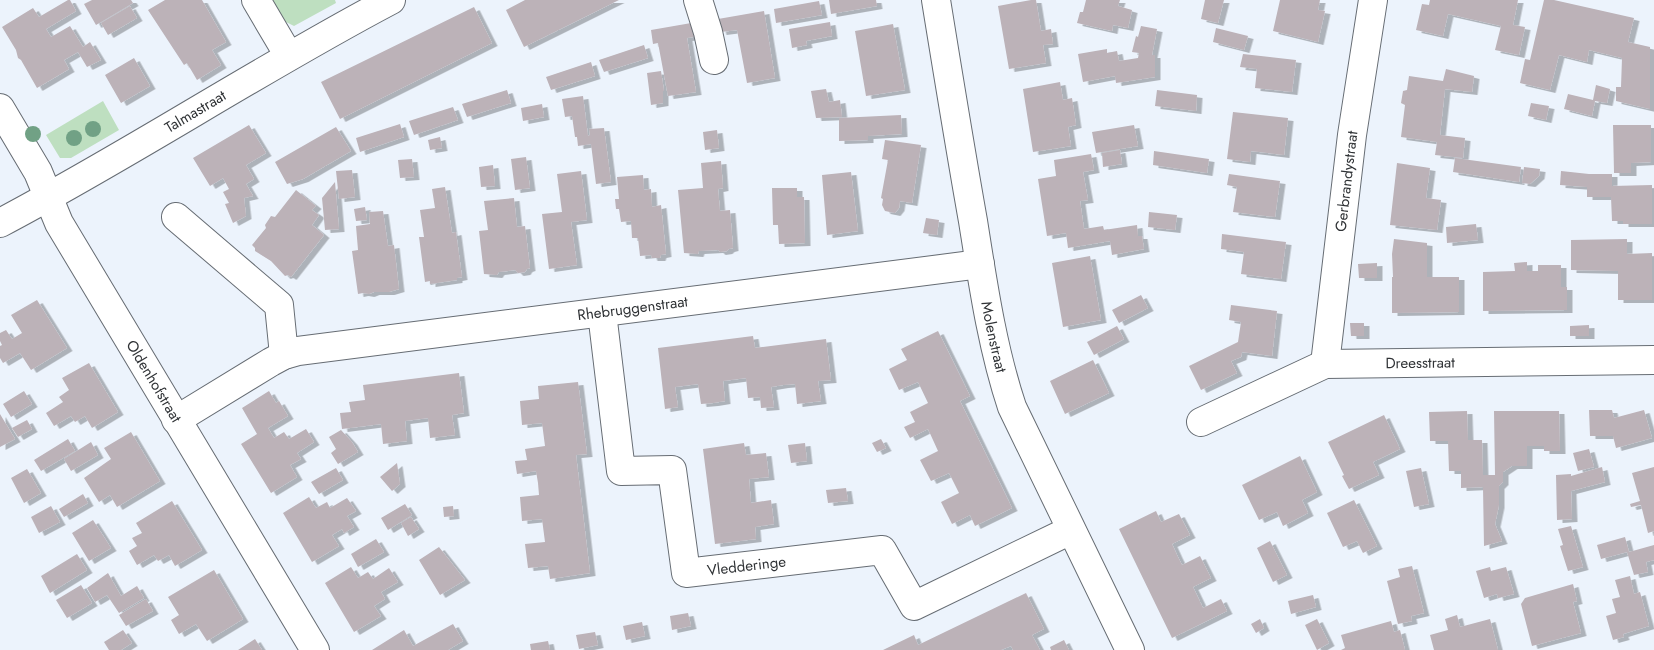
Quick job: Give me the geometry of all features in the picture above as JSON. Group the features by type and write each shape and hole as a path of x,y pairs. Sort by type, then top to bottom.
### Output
{"street":[{"path":"256,0 290,56"},
{"name":"Talmastraat","path":"0,223 391,0"},
{"path":"698,0 714,60"},
{"name":"Molenstraat","path":"936,0 980,264 998,356 1012,407 1130,650"},
{"name":"Gerbrandystraat","path":"1325,364 1352,135 1373,0"},
{"name":"Oldenhofstraat","path":"0,108 38,172 59,223 315,650"},
{"path":"176,217 279,305 284,355"},
{"name":"Rhebruggenstraat","path":"176,420 284,355 326,346 980,264"},
{"name":"Vledderinge","path":"602,312 621,471 672,470 686,573 882,550 914,606 1071,530"},
{"name":"Dreesstraat","path":"1200,422 1325,364 1654,360"}],"green space":[{"path":"269,0 335,0 336,3 294,26 284,21"},
{"path":"103,101 119,130 71,158 60,158 46,135"}],"building":[{"path":"70,0 76,11 46,29 51,37 70,26 83,47 90,42 101,60 87,67 78,52 64,60 69,69 37,88 18,58 16,50 2,27 33,8 39,17"},
{"path":"92,0 131,0 133,3 96,25 84,4"},
{"path":"165,0 202,0 226,42 212,50 221,65 197,80 187,63 184,65 148,10"},
{"path":"525,0 619,0 524,47 506,10"},
{"path":"829,0 876,0 877,6 831,14"},
{"path":"1036,0 1041,31 1051,29 1053,44 1043,45 1046,63 1009,69 998,6"},
{"path":"1086,0 1120,0 1118,6 1132,10 1128,28 1113,25 1112,31 1077,23 1080,12 1083,12"},
{"path":"1205,0 1224,0 1218,23 1201,19"},
{"path":"1280,0 1320,0 1318,10 1325,11 1318,42 1273,31"},
{"path":"1430,0 1518,0 1513,25 1525,27 1519,55 1495,50 1501,26 1448,14 1443,36 1416,30 1422,4 1429,5"},
{"path":"1544,0 1554,0 1634,18 1628,42 1650,47 1650,109 1616,101 1616,87 1621,87 1622,58 1589,50 1587,62 1559,55 1550,90 1520,83 1525,59 1530,60"},
{"path":"819,1 822,15 776,23 774,9"},
{"path":"130,6 137,18 108,35 101,23"},
{"path":"474,7 492,43 340,119 321,82"},
{"path":"764,11 775,78 747,83 737,30 721,32 718,19"},
{"path":"697,22 699,36 687,38 696,92 668,96 658,43 653,44 651,30"},
{"path":"830,22 832,36 806,41 807,45 792,48 789,29"},
{"path":"893,24 905,90 866,96 855,31"},
{"path":"1141,26 1157,29 1152,55 1155,55 1155,77 1116,83 1115,76 1083,82 1078,54 1107,49 1107,53 1117,51 1119,61 1138,58 1139,53 1132,52"},
{"path":"1216,28 1248,36 1244,50 1213,42"},
{"path":"644,45 648,58 604,72 599,60"},
{"path":"1243,54 1296,60 1292,92 1255,88 1257,69 1240,67"},
{"path":"134,58 150,86 121,103 105,75"},
{"path":"591,62 595,76 551,90 546,77"},
{"path":"1446,69 1474,76 1472,92 1445,89 1440,135 1465,138 1463,158 1435,155 1437,142 1401,137 1405,105 1401,103 1403,91 1407,90 1409,76 1443,81"},
{"path":"661,71 664,91 663,103 651,105 647,73"},
{"path":"1060,82 1063,100 1072,98 1076,125 1068,127 1071,146 1033,152 1023,89"},
{"path":"1596,85 1610,89 1607,103 1595,101 1592,116 1564,109 1568,94 1593,100"},
{"path":"826,89 829,102 840,100 842,117 816,118 811,91"},
{"path":"507,90 511,103 467,117 462,104"},
{"path":"1157,90 1197,95 1196,111 1155,106"},
{"path":"583,96 588,136 590,135 589,129 604,128 611,182 596,184 591,144 578,146 572,116 565,117 562,99"},
{"path":"1531,103 1549,106 1546,120 1528,116"},
{"path":"542,104 544,117 523,121 521,108"},
{"path":"453,107 458,120 414,135 409,121"},
{"path":"1233,112 1288,118 1284,155 1251,151 1250,162 1227,159"},
{"path":"901,115 902,134 868,136 868,140 839,141 839,118"},
{"path":"400,124 404,137 360,152 356,138"},
{"path":"249,125 266,153 246,165 254,179 246,184 253,196 244,198 246,216 233,223 225,204 229,203 223,192 229,189 223,178 210,186 193,158"},
{"path":"1134,125 1138,146 1096,153 1092,132"},
{"path":"1613,125 1651,125 1651,162 1631,163 1631,173 1614,173"},
{"path":"336,127 351,151 303,179 287,184 275,162"},
{"path":"717,130 719,148 705,150 703,132"},
{"path":"440,137 442,148 430,150 428,140"},
{"path":"885,140 921,145 912,203 900,201 899,208 895,213 885,211 882,205 883,199 881,198 888,160 882,159"},
{"path":"1120,150 1122,164 1103,167 1102,153"},
{"path":"1154,151 1209,159 1207,173 1153,165"},
{"path":"1091,154 1094,170 1083,172 1088,200 1080,201 1084,229 1103,226 1104,230 1137,225 1138,236 1142,236 1144,249 1112,255 1110,241 1068,248 1066,233 1047,236 1038,179 1056,176 1054,160"},
{"path":"526,157 530,188 515,190 511,159"},
{"path":"1455,158 1521,167 1519,182 1453,172"},
{"path":"412,159 414,177 400,178 398,160"},
{"path":"721,161 723,188 718,189 720,211 730,210 733,248 720,252 718,250 699,251 698,254 684,253 678,190 703,188 701,163"},
{"path":"1397,163 1430,168 1426,198 1441,200 1437,230 1390,225"},
{"path":"493,165 495,186 481,187 479,167"},
{"path":"1524,167 1540,169 1539,176 1530,184 1522,183"},
{"path":"352,170 355,197 339,199 336,171"},
{"path":"581,171 587,220 571,222 577,265 549,269 542,214 562,212 557,174"},
{"path":"1561,171 1612,174 1612,186 1652,185 1652,224 1623,224 1623,221 1612,221 1611,197 1587,197 1587,187 1560,185"},
{"path":"851,172 858,231 827,235 822,175"},
{"path":"1229,174 1280,181 1275,217 1233,212 1237,187 1227,185"},
{"path":"643,175 644,190 651,189 652,207 661,205 666,254 661,255 660,258 652,258 651,255 640,256 638,238 632,238 631,221 621,222 619,209 616,209 615,199 619,199 617,177"},
{"path":"335,182 339,229 325,230 322,198"},
{"path":"445,187 452,233 456,232 462,277 457,278 457,280 430,284 430,281 425,282 419,237 424,237 420,210 435,208 432,189"},
{"path":"772,188 797,188 797,197 804,197 805,243 779,244 778,225 773,225"},
{"path":"296,190 316,206 312,210 319,215 312,225 324,235 291,277 285,276 271,261 255,251 252,245 266,228 265,225 271,216 275,217"},
{"path":"514,198 517,227 525,226 530,268 525,272 518,273 515,270 499,272 497,275 484,274 479,231 488,230 484,201"},
{"path":"365,207 367,220 356,221 354,209"},
{"path":"383,211 388,246 394,245 399,289 389,292 358,294 352,251 358,250 356,226 370,224 369,212"},
{"path":"1149,212 1177,215 1175,230 1148,227"},
{"path":"926,218 939,220 937,235 923,233"},
{"path":"1476,224 1478,240 1447,243 1446,227"},
{"path":"1222,234 1286,242 1281,279 1241,274 1244,252 1221,249"},
{"path":"1394,239 1427,243 1427,277 1459,277 1459,312 1392,313 1392,254"},
{"path":"1627,239 1627,254 1652,253 1652,300 1618,300 1618,271 1571,270 1571,240"},
{"path":"1090,256 1101,320 1063,327 1052,263"},
{"path":"1527,262 1527,271 1538,271 1538,265 1561,265 1561,287 1567,287 1567,310 1483,311 1483,272 1515,271 1514,263"},
{"path":"1377,263 1377,278 1359,278 1358,264"},
{"path":"1141,295 1148,308 1119,323 1112,310"},
{"path":"37,300 67,348 31,370 20,353 3,363 0,358 0,346 2,345 0,333 6,330 12,339 22,333 11,315"},
{"path":"1231,305 1277,311 1272,356 1242,352 1241,357 1231,361 1237,373 1201,390 1189,366 1238,342 1241,322 1229,320"},
{"path":"1350,323 1364,323 1364,336 1351,336"},
{"path":"1589,325 1589,336 1570,336 1570,326"},
{"path":"1117,326 1124,339 1094,355 1087,342"},
{"path":"938,331 970,396 960,401 1012,508 975,526 970,515 952,524 941,502 959,493 949,473 931,481 920,460 938,451 928,429 910,438 904,427 915,422 910,412 928,403 918,382 899,390 889,369 907,360 901,349"},
{"path":"753,336 755,348 826,339 831,380 818,381 821,401 797,404 795,384 783,385 771,387 774,407 761,408 760,397 748,398 746,378 723,381 725,401 713,403 701,404 698,384 675,387 678,407 665,409 658,348"},
{"path":"1093,360 1109,393 1065,414 1050,381"},
{"path":"89,363 118,412 92,428 85,416 75,422 71,416 54,426 46,413 63,402 59,397 69,390 62,378"},
{"path":"459,373 464,413 452,415 455,435 430,438 428,418 405,421 407,441 383,444 381,424 342,429 340,413 351,412 349,402 365,400 363,385"},
{"path":"578,382 587,454 576,455 590,573 550,579 548,566 528,568 525,544 545,542 542,519 522,521 520,497 539,495 538,483 536,471 517,474 515,461 527,460 525,449 545,446 542,423 522,425 520,401 539,399 538,386"},
{"path":"24,391 32,404 11,417 3,404"},
{"path":"269,391 276,403 279,401 288,416 268,428 274,438 284,432 289,439 306,429 314,442 297,453 301,459 290,465 297,477 271,493 241,444 257,434 242,408"},
{"path":"1589,410 1612,410 1614,418 1644,410 1652,438 1616,448 1613,436 1590,436"},
{"path":"1467,411 1468,440 1482,440 1483,475 1495,475 1494,411 1559,411 1560,451 1544,451 1544,446 1527,446 1527,466 1512,466 1503,472 1503,482 1499,486 1499,505 1495,524 1502,541 1484,546 1483,487 1461,488 1461,471 1449,471 1448,441 1430,441 1429,412"},
{"path":"0,414 15,439 0,447"},
{"path":"1384,415 1400,449 1373,462 1379,475 1349,489 1328,442"},
{"path":"27,420 32,429 18,437 12,428"},
{"path":"341,430 358,452 338,464 331,453 336,449 329,437"},
{"path":"131,432 160,481 117,507 110,495 99,502 84,478 111,459 104,448"},
{"path":"68,439 75,451 41,471 34,460"},
{"path":"881,439 886,448 877,452 872,443"},
{"path":"91,442 98,455 71,471 64,459"},
{"path":"744,443 746,455 766,453 769,477 749,479 751,503 771,500 774,524 755,527 756,539 715,544 703,449"},
{"path":"805,443 807,461 791,463 788,445"},
{"path":"1589,449 1594,467 1578,471 1573,453"},
{"path":"1300,456 1317,492 1302,500 1308,513 1283,526 1277,512 1259,520 1242,485"},
{"path":"397,463 400,484 392,491 380,477"},
{"path":"1602,467 1605,482 1571,491 1572,519 1557,520 1556,475 1571,474 1571,476"},
{"path":"1654,467 1654,531 1648,533 1641,505 1631,507 1630,504 1640,501 1632,473"},
{"path":"336,468 343,480 319,494 311,482"},
{"path":"1421,468 1429,504 1414,507 1406,471"},
{"path":"27,469 41,493 24,503 11,478"},
{"path":"846,488 848,501 828,503 826,490"},
{"path":"83,494 88,503 64,517 59,509"},
{"path":"309,497 316,508 327,502 330,508 347,498 356,511 347,516 354,527 344,533 342,529 332,535 339,546 312,562 283,513"},
{"path":"1354,500 1377,546 1363,553 1357,541 1343,547 1327,513"},
{"path":"172,501 202,550 175,566 169,555 158,561 154,555 137,565 129,551 137,546 132,538 142,533 136,523"},
{"path":"405,504 412,515 388,530 381,518"},
{"path":"51,506 60,522 39,533 31,517"},
{"path":"453,506 454,516 444,517 443,507"},
{"path":"1156,511 1161,522 1179,514 1190,535 1172,544 1182,565 1200,556 1211,578 1193,587 1203,608 1221,599 1227,611 1172,638 1119,529"},
{"path":"411,517 419,529 408,536 401,523"},
{"path":"93,520 111,548 89,561 72,533"},
{"path":"1571,526 1583,567 1568,571 1560,546 1563,545 1558,529"},
{"path":"1625,537 1629,552 1654,545 1654,560 1646,562 1648,572 1634,575 1627,552 1601,559 1597,545"},
{"path":"376,539 384,552 358,567 351,554"},
{"path":"1270,541 1287,575 1273,582 1257,548"},
{"path":"439,547 465,580 440,595 419,560"},
{"path":"77,554 87,570 50,593 41,576"},
{"path":"1412,566 1424,613 1411,616 1412,621 1398,624 1387,581 1400,577 1398,569"},
{"path":"351,567 358,578 368,572 373,579 389,568 398,582 381,592 385,599 374,606 381,616 354,632 325,583"},
{"path":"1490,567 1491,571 1506,567 1514,594 1498,598 1497,594 1484,598 1476,571"},
{"path":"214,570 243,619 207,641 196,624 179,634 171,620 179,615 168,597"},
{"path":"108,573 121,596 137,586 144,598 119,613 107,595 95,602 87,588"},
{"path":"1630,576 1634,594 1640,592 1649,626 1623,634 1624,637 1613,640 1606,616 1616,613 1612,599 1620,597 1615,580"},
{"path":"1573,584 1577,601 1573,602 1581,633 1532,646 1521,604 1525,598"},
{"path":"81,585 92,603 67,618 56,600"},
{"path":"1026,593 1044,629 1032,635 1040,650 1013,650 1011,646 1001,650 883,650 914,635 918,645"},
{"path":"1313,595 1316,607 1291,614 1288,601"},
{"path":"146,599 153,611 126,626 119,615"},
{"path":"688,613 691,626 672,630 670,616"},
{"path":"1457,615 1460,627 1490,619 1498,650 1434,650 1430,635 1448,630 1445,619"},
{"path":"1260,619 1264,628 1256,633 1251,624"},
{"path":"1317,619 1329,643 1317,650 1305,625"},
{"path":"1391,621 1394,632 1400,630 1405,650 1341,650 1345,648 1341,635"},
{"path":"642,622 645,636 626,640 623,626"},
{"path":"453,624 463,641 448,650 372,650 404,630 413,646"},
{"path":"123,630 132,643 121,650 109,650 104,642"},
{"path":"595,632 598,645 579,649 576,635"},
{"path":"255,639 262,650 238,650"},
{"path":"1064,640 1069,650 1051,650 1050,647"},
{"path":"548,641 550,650 531,650 530,644"}]}
